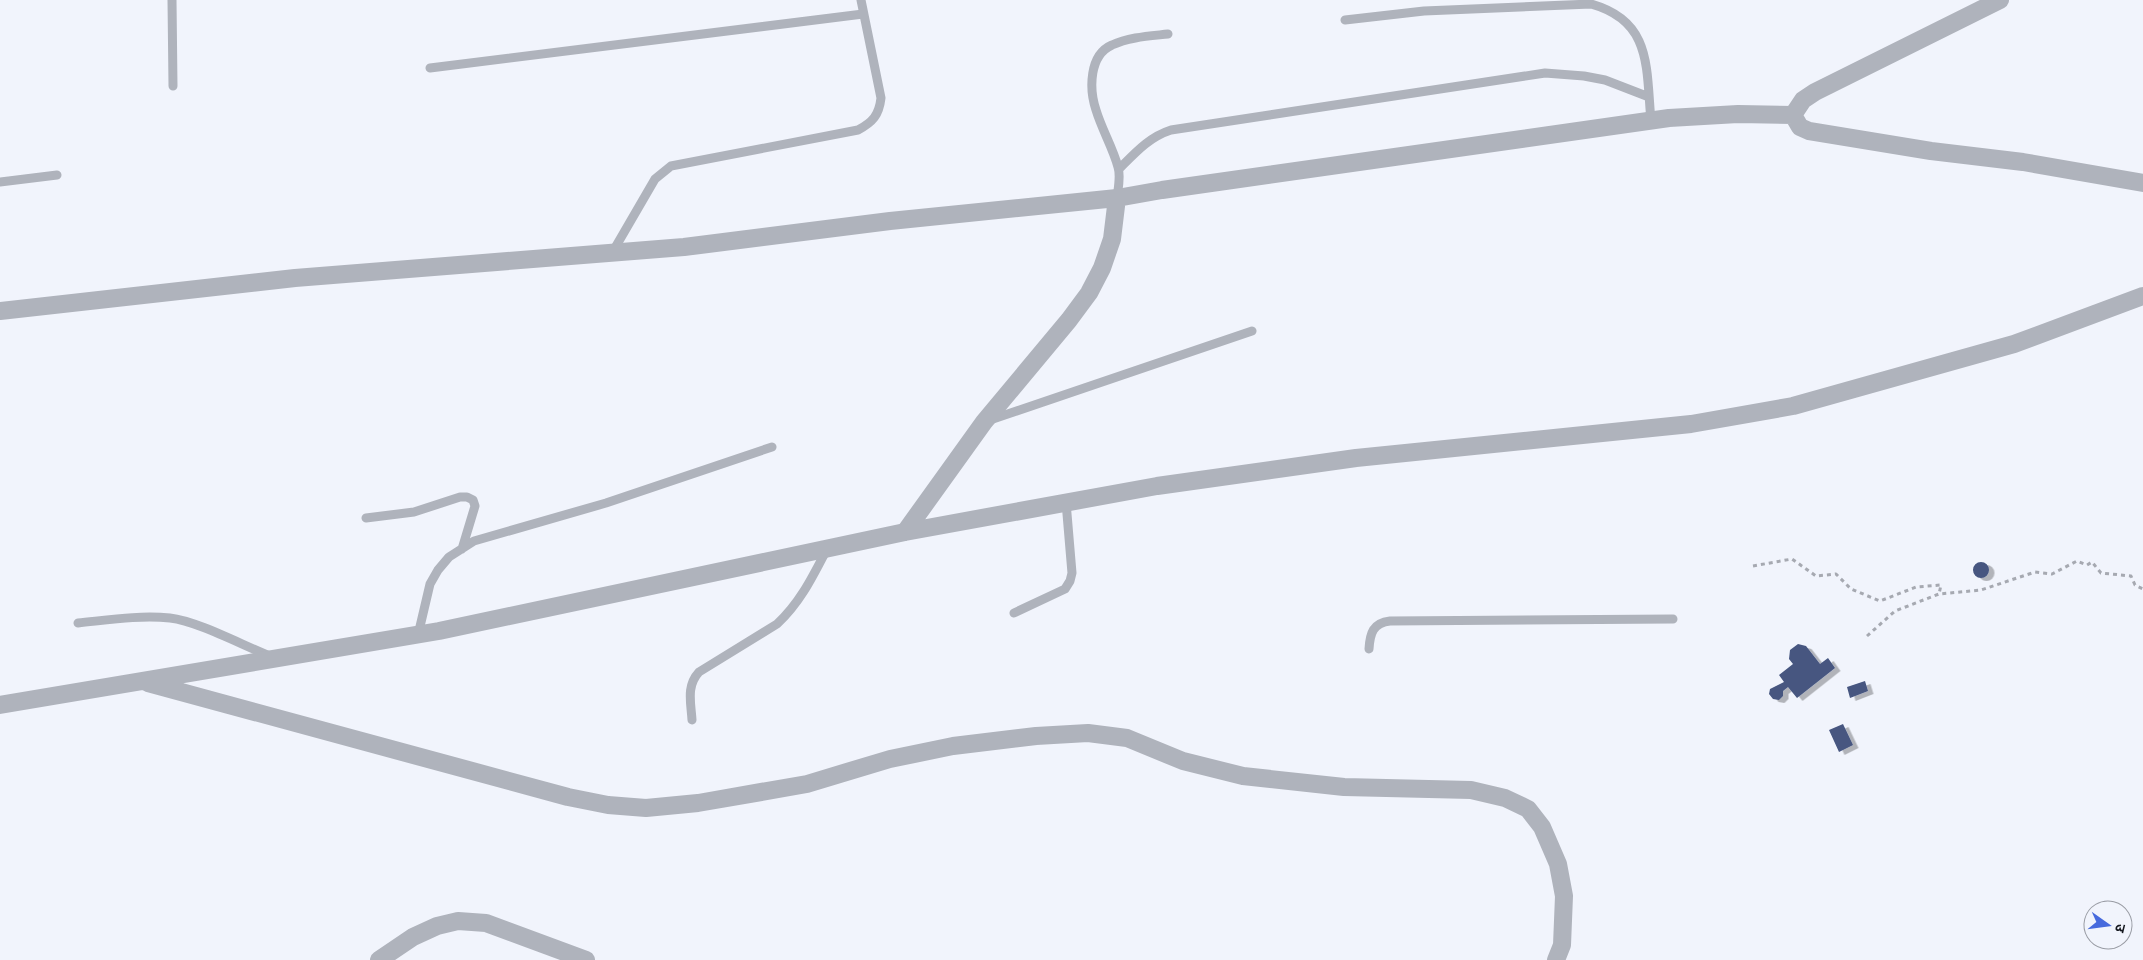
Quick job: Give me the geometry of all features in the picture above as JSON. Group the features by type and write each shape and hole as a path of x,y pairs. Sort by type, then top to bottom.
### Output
{"street":[{"path":"1793,115 1803,100 1815,92 2000,0"},
{"path":"0,311 295,278 684,247 890,221 1117,198 1172,188 1651,120 1738,114 1793,115"},
{"path":"1793,115 1800,127 1808,131 1931,151 2023,162 2143,183"},
{"path":"906,532 984,422 1069,320 1089,293 1102,268 1112,239 1117,198"},
{"path":"0,705 418,635 906,532 1157,486 1347,459 1691,424 1793,406 2014,344 2143,296"},
{"path":"143,682 568,798 608,805 646,808 698,802 807,784 890,759 953,746 1036,736 1088,733 1128,738 1183,762 1243,776 1344,787 1471,790 1506,798 1528,809 1542,827 1558,864 1564,896 1562,945 1556,960"},
{"path":"380,960 397,946 437,926 458,921 472,921 486,923 586,960"}],"lane":[{"path":"172,0 173,86"},
{"path":"612,253 656,179 671,166 858,130 875,119 880,109 881,98 860,0"},
{"path":"1345,20 1424,11 1591,4 1608,8 1622,17 1635,31 1644,52 1651,120"},
{"path":"430,68 863,14"},
{"path":"1117,198 1119,169 1095,109 1092,86 1094,65 1101,51 1110,45 1125,40 1168,34"},
{"path":"1119,169 1145,143 1171,130 1545,73 1584,76 1605,80 1649,97"},
{"path":"0,182 57,175"},
{"path":"984,422 1252,331"},
{"path":"418,635 430,584 438,570 450,557 474,540 606,503 772,447"},
{"path":"366,518 414,512 460,497 467,497 473,500 475,506 461,549"},
{"path":"1014,613 1065,589 1070,581 1072,573 1066,502"},
{"path":"692,720 690,686 693,678 699,672 777,624 788,614 800,599 828,548"},
{"path":"78,624 139,617 171,618 190,623 277,659"},
{"path":"1369,648 1370,635 1375,627 1381,622 1390,621 1673,619"}],"path":[{"path":"1753,566 1792,559 1816,576 1836,574 1851,589 1880,601 1916,587 1941,585 1939,594"},
{"path":"1867,636 1895,611 1939,594 1981,590 2035,572 2052,574 2077,561 2087,565 2092,562 2101,573 2131,576 2135,585 2143,589"}],"building":[{"path":"1981,562 1989,570 1981,578 1973,570"},
{"path":"1798,644 1806,646 1820,664 1828,658 1835,668 1797,698 1788,687 1783,691 1783,696 1779,700 1773,699 1769,694 1770,689 1784,682 1779,675 1793,664 1789,659 1790,650"},
{"path":"1865,681 1868,691 1850,698 1847,687"},
{"path":"1843,724 1853,745 1839,752 1829,730"}]}
